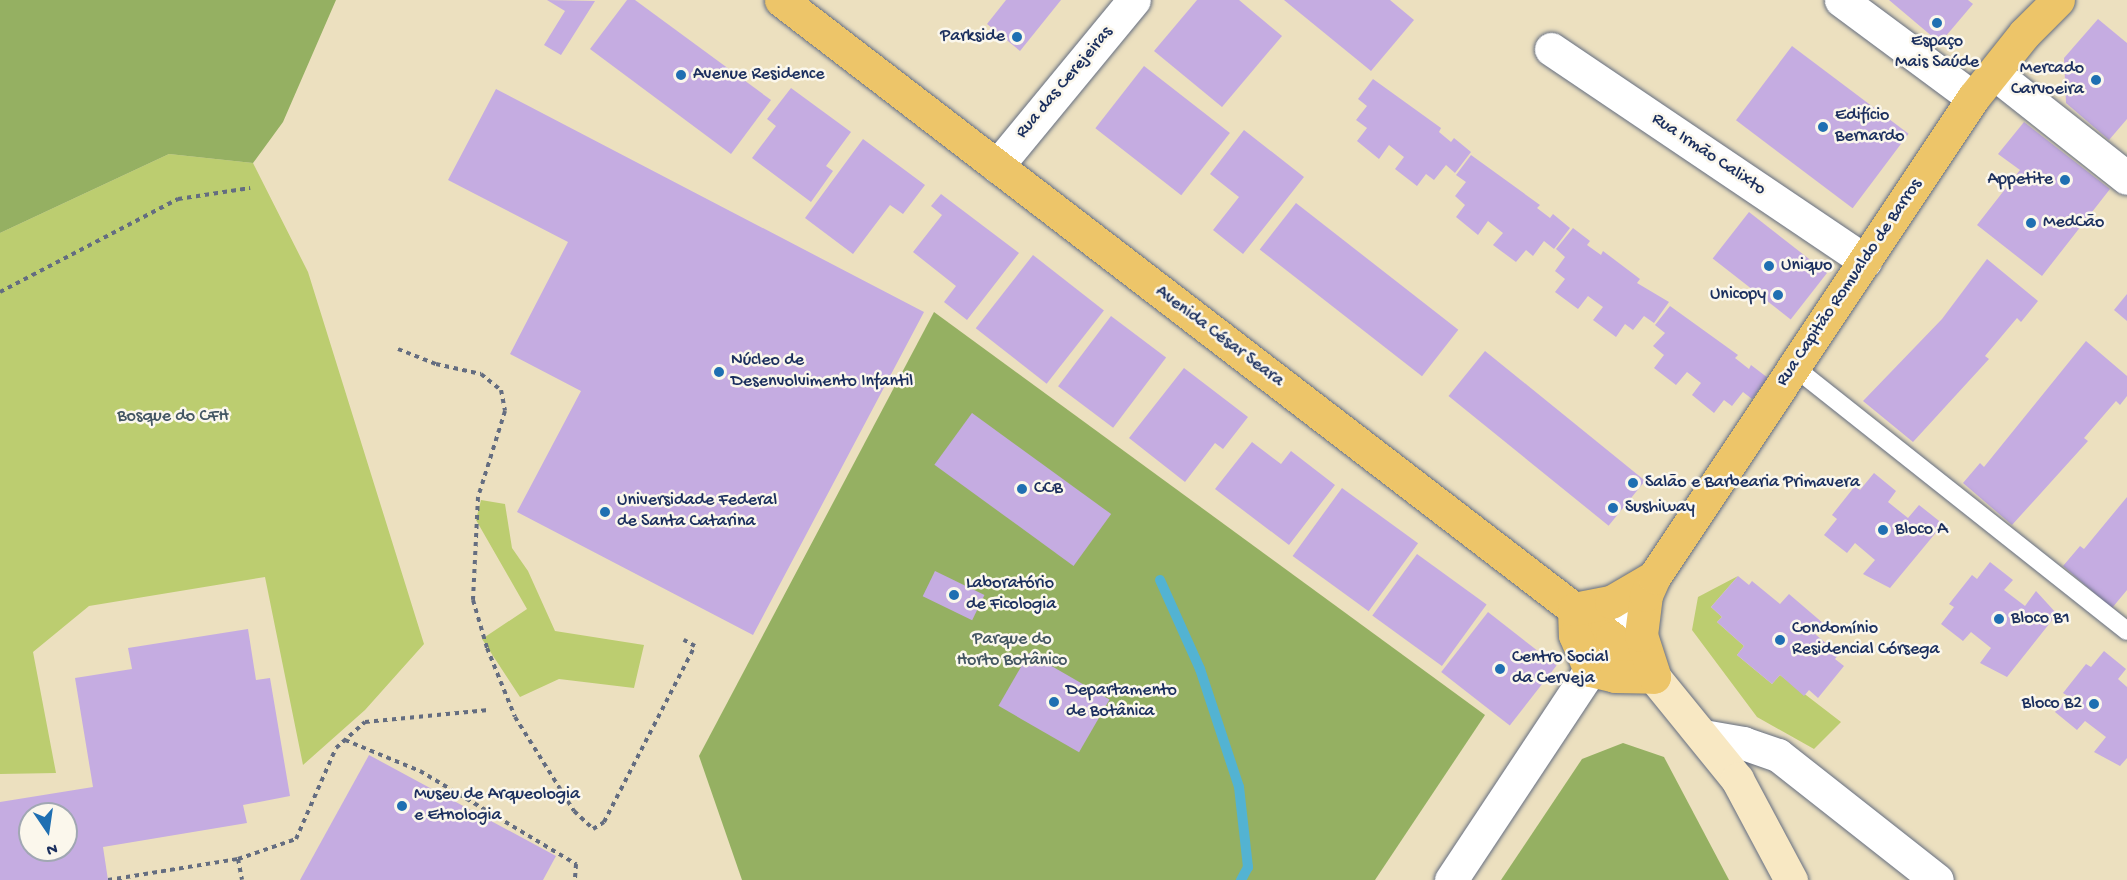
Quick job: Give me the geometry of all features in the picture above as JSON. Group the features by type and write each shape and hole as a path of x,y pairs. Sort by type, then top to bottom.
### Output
{"main road":[{"name":"Rua Capitão Romualdo de Barros","path":"1654,677 1641,635 1646,595 1654,576 1973,98 2024,34 2058,0"},
{"name":"Avenida César Seara","path":"797,5 997,166 1612,638 1654,677"},
{"name":"Rua Capitão Romualdo de Barros","path":"1574,609 1611,602 1654,576"},
{"path":"1574,609 1575,635 1590,670 1615,676 1654,677 1737,779 1791,880"}],"street":[{"name":"Rua das Cerejeiras","path":"997,166 1134,0"},
{"path":"1841,0 1973,98"},
{"name":"Rua Irmão Calixto","path":"1551,48 1866,261"},
{"path":"1994,73 2127,178"},
{"path":"1451,880 1590,670"},
{"path":"1703,736 1743,743 1778,755 1937,880"}],"lane":[{"path":"1794,367 2127,632"},
{"path":"1590,670 1654,576"}],"path":[{"path":"0,292 178,199 250,188"},
{"path":"398,349 436,364 481,374 501,390 505,411 478,498 473,600 487,648 514,717 574,811 593,829 604,822 695,646 684,640"},
{"path":"108,880 238,859 296,839 336,748 365,722 488,710"},
{"path":"345,740 420,771 576,864 575,880"},
{"path":"238,859 242,880"}],"green space":[{"path":"0,0 336,0 283,122 253,163 169,154 0,233"},
{"name":"Bosque do CFH","path":"169,154 253,163 308,272 424,644 365,710 303,765 265,577 89,606 33,652 56,773 0,774 0,233"},
{"name":"Parque do Horto Botânico","path":"934,312 1485,715 1375,880 742,880 699,756"},
{"path":"481,500 505,504 512,548 528,571 555,631 644,645 634,688 559,679 520,697 482,639 527,609 476,520"},
{"path":"1738,576 1711,607 1722,617 1717,622 1744,646 1737,655 1772,684 1780,675 1841,722 1814,749 1757,717 1692,630 1698,597"},
{"path":"1623,743 1664,757 1729,880 1501,880 1582,759"}],"building":[{"path":"547,0 595,1 561,55 544,45 565,11"},
{"name":"Avenue Residence","path":"627,0 635,0 771,100 731,154 590,49"},
{"name":"Parkside","path":"1006,0 1061,0 1020,51 987,24"},
{"path":"1197,0 1239,0 1282,36 1222,107 1154,51"},
{"path":"1284,0 1390,0 1414,20 1371,71"},
{"name":"Espaço Mais Saúde","path":"1889,0 1968,0 1973,4 1940,43"},
{"name":"Mercado Carvoeira","path":"2098,19 2127,43 2127,119 2109,140 2066,103 2064,58"},
{"name":"Edifício Bernardo","path":"1792,46 1909,134 1853,208 1736,120"},
{"path":"1144,66 1230,133 1181,195 1095,128"},
{"path":"1373,79 1441,128 1439,132 1451,142 1454,138 1471,152 1455,173 1446,165 1434,180 1426,174 1417,186 1395,169 1404,157 1389,145 1379,159 1357,141 1367,128 1356,120 1367,106 1358,99"},
{"path":"791,88 851,132 826,166 833,171 811,202 752,158 776,126 767,119"},
{"name":"Núcleo de Desenvolvimento Infantil","path":"496,89 924,312 753,635 517,512 581,391 510,354 568,242 448,180"},
{"path":"2024,122 2110,189 2042,276 1977,225 2020,170 1998,154"},
{"path":"1244,130 1304,177 1243,254 1213,230 1239,197 1210,174"},
{"path":"863,139 925,185 903,214 890,205 853,254 805,218"},
{"path":"1471,155 1540,205 1537,208 1550,218 1553,214 1570,228 1554,249 1544,241 1533,256 1526,250 1516,262 1493,245 1503,233 1488,221 1478,235 1456,217 1465,205 1455,196 1466,182 1456,175"},
{"path":"941,194 1019,253 967,320 944,302 956,286 913,252 942,215 931,206"},
{"path":"1296,203 1458,330 1422,376 1260,249"},
{"name":"Uniquo","path":"1749,212 1827,273 1791,319 1713,258"},
{"path":"1573,228 1590,241 1587,245 1601,255 1603,251 1640,279 1637,283 1669,302 1654,323 1644,316 1633,330 1625,324 1616,337 1593,320 1603,307 1588,296 1578,309 1555,292 1565,279 1555,271 1565,257 1556,249"},
{"path":"1033,255 1104,310 1047,384 976,328"},
{"path":"1987,259 2038,301 2021,322 2017,318 1985,356 1989,359 1913,442 1863,401 1942,319"},
{"path":"2127,294 2127,321 2114,310"},
{"path":"1670,306 1738,355 1735,358 1749,369 1751,365 1768,378 1752,399 1743,392 1732,406 1724,400 1714,413 1692,395 1701,383 1687,372 1676,385 1654,368 1664,355 1653,346 1665,333 1655,325"},
{"path":"1111,316 1166,358 1113,428 1058,386"},
{"path":"2086,341 2127,376 2127,396 2120,405 2116,401 2084,438 2088,441 2012,525 1963,483 1980,463 1984,467"},
{"path":"1485,351 1645,481 1609,526 1448,396"},
{"path":"1184,368 1248,417 1223,449 1215,443 1185,482 1129,438"},
{"name":"CCB","path":"972,413 1111,514 1074,566 934,465"},
{"path":"1252,442 1281,464 1291,451 1335,485 1289,545 1215,489"},
{"name":"Bloco A","path":"1874,473 1896,491 1888,502 1908,518 1919,505 1943,524 1890,588 1863,574 1875,560 1855,543 1847,553 1824,535 1837,519 1832,515 1855,486 1860,490"},
{"path":"1342,488 1418,543 1369,611 1293,556"},
{"path":"2127,497 2127,590 2112,608 2063,566 2080,546 2084,549"},
{"path":"1417,554 1487,605 1442,666 1372,615"},
{"name":"Bloco B1","path":"1990,562 2013,580 2004,590 2025,606 2036,591 2057,614 2007,677 1980,663 1991,648 1971,632 1963,641 1941,624 1954,607 1949,604 1972,575 1977,579"},
{"name":"Laboratório de Ficologia","path":"935,571 984,595 972,620 923,596"},
{"name":"Condomínio Residencial Córsega","path":"1738,576 1749,585 1752,581 1780,604 1789,594 1824,624 1815,634 1839,654 1835,659 1844,666 1818,698 1809,690 1804,696 1780,675 1772,684 1737,655 1744,646 1717,622 1722,617 1711,607"},
{"name":"Centro Social da Cerveja","path":"1488,612 1557,666 1510,725 1441,672"},
{"path":"248,629 256,680 270,678 290,796 243,805 247,823 103,847 108,880 0,880 0,802 93,787 75,678 132,669 128,648"},
{"name":"Bloco B2","path":"2104,651 2126,669 2118,679 2127,687 2127,758 2120,766 2094,752 2106,737 2085,721 2077,730 2055,712 2068,696 2063,693 2086,664 2091,667"},
{"name":"Departamento de Botânica","path":"1029,653 1110,700 1079,752 998,706"},
{"name":"Museu de Arqueologia e Etnologia","path":"369,755 556,856 543,880 300,880"}],"waterway":[{"path":"1160,580 1200,669 1239,787 1248,867 1241,880"}],"place":[{"name":"Espaço Mais Saúde","path":"1937,23"},
{"name":"Parkside","path":"1017,37"},
{"name":"Avenue Residence","path":"681,75"},
{"name":"Mercado Carvoeira","path":"2096,80"},
{"name":"Edifício Bernardo","path":"1823,127"},
{"name":"Appetite","path":"2065,180"},
{"name":"MedCão","path":"2031,223"},
{"name":"Uniquo","path":"1769,266"},
{"name":"Unicopy","path":"1778,295"},
{"name":"Núcleo de Desenvolvimento Infantil","path":"719,372"},
{"name":"Salão e Barbearia Primavera","path":"1633,483"},
{"name":"CCB","path":"1022,489"},
{"name":"Sushiway","path":"1613,508"},
{"name":"Universidade Federal de Santa Catarina","path":"605,512"},
{"name":"Bloco A","path":"1883,530"},
{"name":"Laboratório de Ficologia","path":"954,595"},
{"name":"Bloco B1","path":"1999,619"},
{"name":"Condomínio Residencial Córsega","path":"1780,640"},
{"name":"Centro Social da Cerveja","path":"1500,669"},
{"name":"Departamento de Botânica","path":"1054,702"},
{"name":"Bloco B2","path":"2094,704"},
{"name":"Museu de Arqueologia e Etnologia","path":"402,806"}]}
